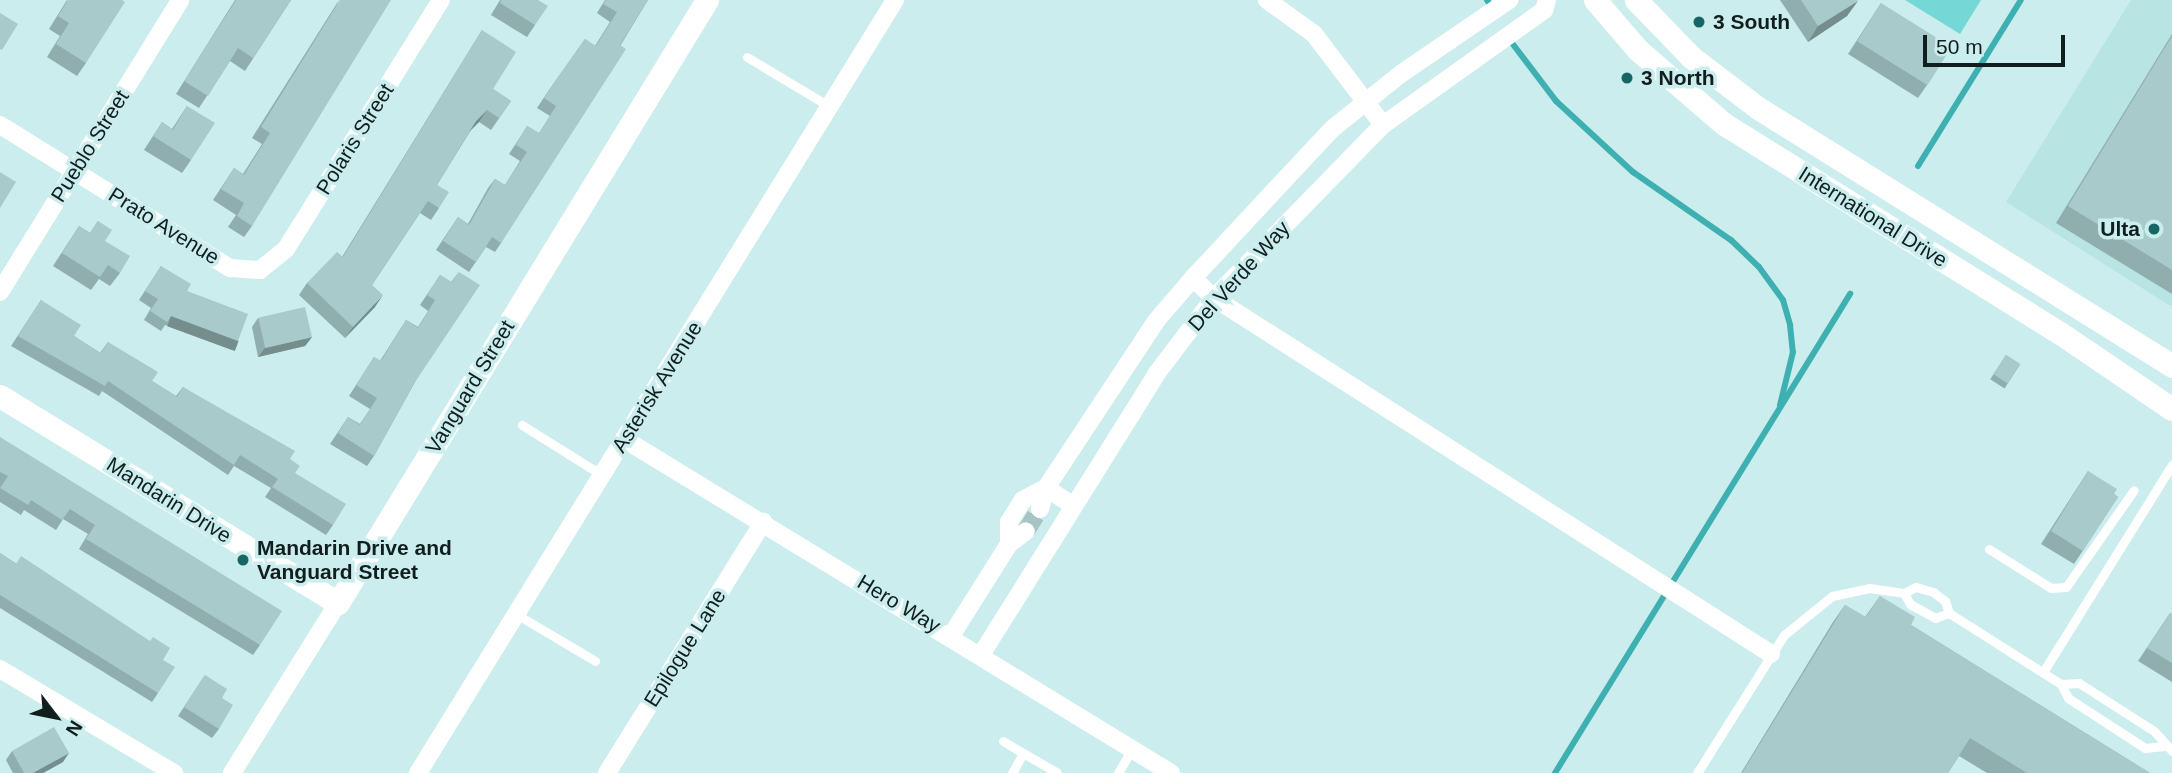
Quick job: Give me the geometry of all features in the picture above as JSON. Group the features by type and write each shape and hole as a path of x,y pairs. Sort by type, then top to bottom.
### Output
{"street":[{"name":"Pueblo Street","path":"0,292 180,0"},
{"name":"Polaris Street","path":"260,270 286,249 441,0"},
{"name":"Vanguard Street","path":"232,773 707,0"},
{"name":"Asterisk Avenue","path":"418,773 895,0"},
{"path":"1267,0 1314,34 1382,125"},
{"name":"Del Verde Way","path":"1040,509 1046,488 1156,321 1193,278 1332,129 1509,0"},
{"name":"Del Verde Way","path":"981,655 1157,373 1214,298 1382,125 1544,10 1547,0"},
{"name":"International Drive","path":"1595,0 1638,50 1724,124 2060,332 2172,409"},
{"name":"International Drive","path":"1636,0 1691,57 1758,108 2172,366"},
{"name":"Prato Avenue","path":"0,125 230,268 260,270"},
{"path":"1193,278 1214,298 1771,654"},
{"name":"Mandarin Drive","path":"0,396 338,603"},
{"name":"Hero Way","path":"624,439 951,636 1171,773"},
{"path":"1046,488 1074,506"},
{"name":"Del Verde Way","path":"1009,544 1009,522 1023,500 1046,488"},
{"name":"Epilogue Lane","path":"607,773 763,522"},
{"name":"Del Verde Way","path":"951,636 1009,544 1026,531"},
{"path":"3,676 174,773"}],"lane":[{"path":"747,57 829,106"},
{"path":"522,425 602,475"},
{"path":"2042,672 2172,465"},
{"path":"1989,549 2051,587 2066,587 2134,490"},
{"path":"1698,773 1771,654 1800,617 1832,596 1868,588 1904,593 1916,587 1933,592 1945,601 1950,614 2061,684 2068,698 2145,748 2168,748"},
{"path":"1904,593 1910,604 1935,618 1950,614"},
{"path":"516,614 595,661"},
{"path":"2061,684 2079,683 2154,730 2168,748"},
{"path":"1003,741 1057,773"},
{"path":"1118,773 1132,749"},
{"path":"1012,773 1024,753"}],"shaded area":[{"path":"1905,0 1981,0 1960,34"},
{"path":"2131,0 2172,0 2172,307 2006,202"}],"building":[{"path":"68,0 125,2 86,63 56,44 69,23 58,16"},
{"path":"236,0 291,0 253,58 238,48 208,96 184,81"},
{"path":"340,0 391,0 252,226 237,216 244,203 221,189 234,168 244,175 270,133 261,127"},
{"path":"501,0 538,0 548,6 535,25 500,3"},
{"path":"606,0 648,0 620,45 626,49 501,243 492,237 476,262 443,241 458,217 469,225 495,179 505,185 527,152 516,145 527,126 539,133 556,106 544,98 585,39 596,46 617,12 603,4"},
{"path":"1801,0 1857,0 1858,1 1818,26"},
{"path":"1881,3 1951,47 1928,85 1857,41"},
{"path":"0,13 18,24 2,50 0,49"},
{"path":"482,30 516,52 493,89 511,101 499,118 487,110 476,121 437,185 449,192 439,208 428,201 372,285 383,295 353,327 307,283 337,252 343,257"},
{"path":"2172,36 2172,270 2068,206"},
{"path":"187,106 215,123 191,160 153,136 162,122 173,130"},
{"path":"0,172 16,182 0,208"},
{"path":"98,221 112,230 105,241 130,256 120,273 108,265 100,277 62,253 79,226 90,233"},
{"path":"161,266 191,284 187,291 248,314 238,341 171,316 167,322 150,311 158,299 145,291"},
{"path":"459,272 480,285 415,382 374,456 338,433 348,417 360,425 377,398 356,385 374,357 381,361 406,320 418,328 435,300 427,295 440,275 452,282"},
{"path":"41,300 81,325 74,336 101,353 108,342 158,372 152,381 177,397 183,387 295,451 290,459 300,466 295,473 346,504 333,525 272,487 278,479 240,455 234,465 108,381 105,386 18,336"},
{"path":"305,307 312,337 265,348 258,318"},
{"path":"2006,355 2020,364 2008,384 1993,374"},
{"path":"0,437 282,611 260,645 86,539 95,525 70,509 62,520 31,500 28,505 0,488 8,476 0,472"},
{"path":"2088,471 2117,489 2114,494 2118,497 2083,551 2051,531"},
{"path":"0,553 16,564 21,556 150,641 153,637 170,648 163,660 175,667 158,693 0,595"},
{"path":"1880,596 1915,617 1911,625 2150,773 2027,773 1970,738 1948,773 1742,773 1845,605 1866,617"},
{"path":"2170,613 2172,614 2172,663 2147,648"},
{"path":"205,675 227,689 222,698 233,705 219,729 184,707"},
{"path":"54,727 69,753 33,773 24,773 12,751"}],"waterway":[{"path":"1918,166 2021,0"},
{"path":"1512,43 1556,101 1633,172 1731,240 1759,267 1783,300 1790,325 1793,352 1780,405"},
{"path":"1555,773 1850,294"}],"tunnel":[{"path":"1026,531 1040,509"}],"place":[{"name":"3 South","path":"1699,22"},
{"name":"3 North","path":"1627,78"},
{"name":"Ulta","path":"2154,229"},
{"name":"Mandarin Drive and Vanguard Street","path":"243,560"}]}
